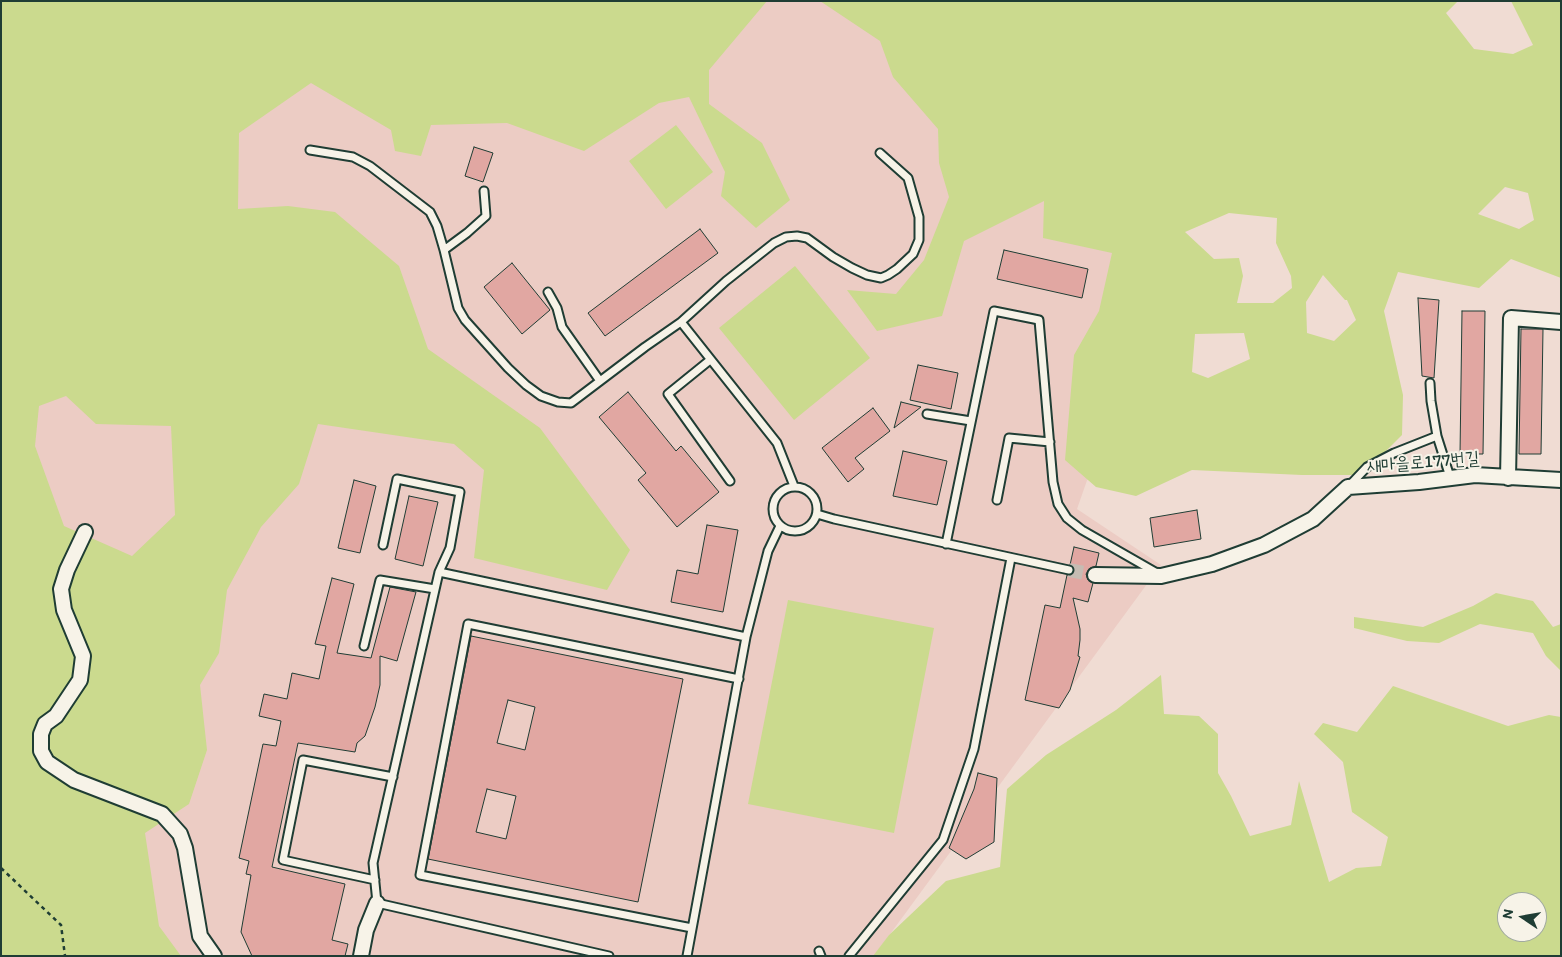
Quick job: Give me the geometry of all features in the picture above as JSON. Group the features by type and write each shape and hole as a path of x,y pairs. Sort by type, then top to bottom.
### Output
{"street":[{"path":"1508,478 1512,318 1561,322"},
{"name":"새마을로177번길","path":"1348,487 1419,482 1475,475 1561,480"},
{"path":"1094,575 1162,576 1212,564 1264,544 1313,520 1348,487"},
{"path":"85,532 67,570 61,589 64,610 83,656 80,680 56,716 45,724 41,734 41,751 46,762 74,780 162,814 180,834 185,848 200,936 214,956"},
{"path":"361,956 366,930 377,903"}],"lane":[{"path":"310,150 353,157 370,166 430,212 437,226 458,308 464,320 526,385 541,396 558,402 571,402 682,322 726,281 774,243 786,237 807,238 833,257 867,275 881,278 897,269 913,254 919,240 919,217 908,178 880,153"},
{"path":"444,250 468,233 486,216 484,191"},
{"path":"548,292 557,308 562,326 600,381"},
{"path":"946,544 994,311 1039,320 1053,482 1058,504 1067,518 1082,530 1162,576"},
{"path":"682,322 777,443 794,486"},
{"path":"710,360 668,394 730,481"},
{"path":"1430,383 1437,436 1450,477"},
{"path":"927,414 971,421"},
{"path":"1348,487 1368,467 1394,453 1437,436"},
{"path":"997,500 1008,438 1050,442"},
{"path":"383,545 397,479 460,492 450,548 439,572 373,863 377,903 609,956"},
{"path":"794,486 804,488 811,492 817,502 817,514 809,527 795,532 787,530 780,526 776,520 773,513 774,500 779,493 787,488 794,486"},
{"path":"817,514 1068,570"},
{"path":"687,956 746,637 768,551 780,526"},
{"path":"849,956 943,840 974,749 1011,558"},
{"path":"439,572 746,637"},
{"path":"364,646 380,580 435,589"},
{"path":"692,928 420,875 468,624 739,679"},
{"path":"375,880 283,860 303,760 392,777"}],"path":[{"path":"1,868 61,925 64,956"}],"shaded area":[{"path":"1,1 1190,1 1106,426 1077,509 1161,565 874,956 98,956 41,871"}],"green space":[{"path":"1,1 767,1 709,70 709,104 762,143 790,200 756,228 721,196 725,172 689,97 659,103 584,151 507,123 431,125 421,156 395,151 391,130 311,83 239,133 238,209 288,206 335,212 399,266 428,349 540,428 630,550 607,590 474,558 484,470 454,444 318,424 299,484 261,527 227,590 219,653 200,685 207,750 189,804 145,833 159,926 181,956 1,956","holes":["66,396 96,424 171,426 175,515 132,556 64,526 35,446 39,406"]},
{"path":"820,1 1458,1 1446,13 1474,49 1513,54 1533,45 1511,1 1561,1 1561,278 1511,259 1479,288 1398,272 1384,311 1403,395 1402,435 1362,475 1302,475 1192,470 1136,496 1096,487 1065,460 1074,355 1099,311 1112,253 1043,238 1044,201 964,241 942,316 877,331 847,290 896,294 924,260 949,197 939,163 938,129 893,77 880,41","holes":["1505,187 1528,193 1534,220 1519,229 1478,214","1229,213 1277,218 1276,243 1291,276 1292,288 1273,303 1237,303 1243,276 1239,258 1214,259 1185,232","1323,275 1347,300 1356,320 1334,341 1307,333 1306,302","1244,333 1250,359 1208,378 1192,372 1195,334"]},
{"path":"676,125 713,172 666,209 629,161"},
{"path":"795,266 870,358 794,420 719,328"},
{"path":"1496,593 1533,601 1553,627 1561,624 1561,671 1546,656 1533,633 1480,624 1439,643 1407,641 1354,628 1354,617 1423,627 1473,606"},
{"path":"788,600 934,628 894,833 748,804"},
{"path":"1161,675 1164,714 1199,716 1218,734 1218,773 1250,836 1291,825 1299,781 1329,882 1356,868 1381,866 1388,837 1352,812 1343,762 1314,734 1323,723 1357,732 1393,686 1508,726 1549,715 1561,717 1561,956 873,956 889,935 946,881 1000,867 1007,789 1046,755 1116,710"}],"building":[{"path":"474,147 493,153 483,182 465,176"},
{"path":"700,229 718,253 605,336 588,313"},
{"path":"1004,250 1088,269 1082,298 997,279"},
{"path":"512,263 550,310 522,334 484,287"},
{"path":"1418,298 1439,300 1434,378 1422,376"},
{"path":"1462,311 1485,311 1483,454 1460,454"},
{"path":"1521,329 1543,329 1541,454 1519,454"},
{"path":"918,365 958,373 951,409 910,400"},
{"path":"628,392 676,451 681,446 719,492 677,527 638,480 646,473 599,417"},
{"path":"901,402 921,407 894,428"},
{"path":"873,408 890,431 855,458 864,469 848,482 822,448"},
{"path":"903,451 947,461 937,505 893,496"},
{"path":"354,480 376,486 360,553 338,548"},
{"path":"409,496 438,502 423,566 395,559"},
{"path":"1197,510 1201,539 1154,547 1150,518"},
{"path":"707,525 738,530 723,612 671,602 677,570 698,574"},
{"path":"1074,547 1099,553 1096,566 1090,568 1086,574 1088,580 1093,583 1088,602 1073,598 1080,629 1078,656 1080,657 1070,690 1059,708 1025,700 1045,605 1060,608 1067,575 1071,575 1074,572 1074,568 1070,565"},
{"path":"332,578 354,584 337,653 371,658 390,587 416,592 397,661 380,656 380,685 375,707 365,736 357,743 355,752 298,743 272,867 345,884 332,940 348,944 345,956 252,956 241,932 251,875 246,874 249,861 239,858 263,744 276,746 281,721 259,716 264,694 287,699 292,673 319,679 326,646 315,644"},
{"path":"471,636 683,679 638,902 428,859","holes":["508,700 535,707 525,750 497,743","487,789 516,796 506,839 476,832"]},
{"path":"978,773 997,778 994,842 966,859 949,848 974,789"}],"tunnel":[{"path":"1069,570 1095,575"}]}
